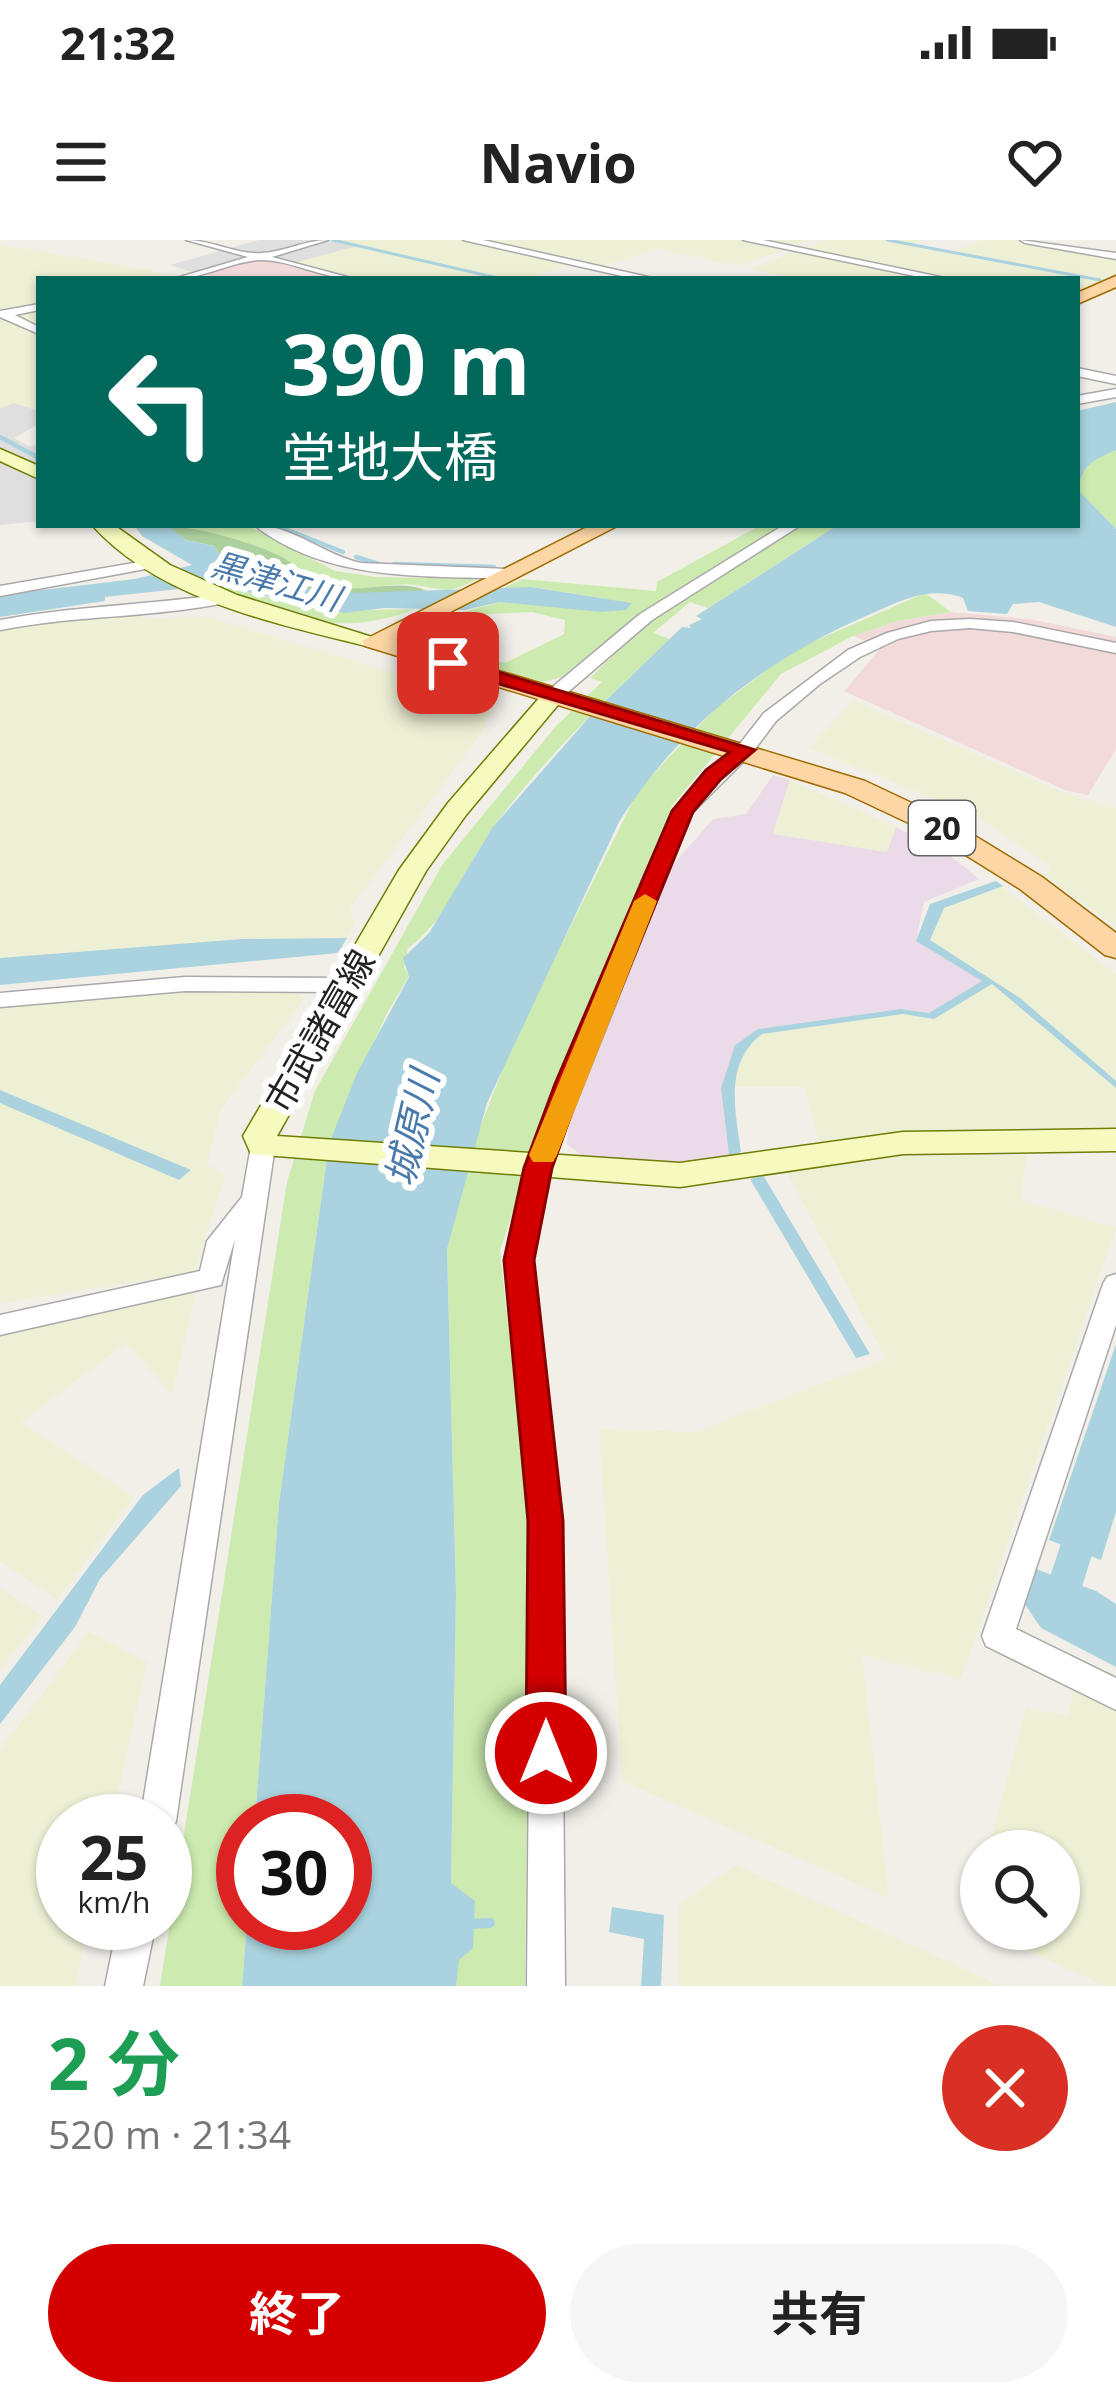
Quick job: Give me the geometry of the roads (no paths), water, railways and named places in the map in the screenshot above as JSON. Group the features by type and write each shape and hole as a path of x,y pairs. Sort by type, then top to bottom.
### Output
{"main road":[{"path":"1080,298 1116,280"},
{"path":"0,454 36,472"},
{"path":"106,528 157,567 218,596 374,641 602,528"},
{"name":"20","path":"374,641 855,787 943,829 1030,884 1116,948"},
{"name":"市武諸富線","path":"555,694 457,809 413,870 260,1136 268,1148 680,1174 903,1143 1116,1140"}],"street":[{"path":"190,240 338,276"},
{"path":"196,276 323,240"},
{"path":"469,240 637,276"},
{"path":"748,240 930,276"},
{"path":"1025,240 1116,256"},
{"path":"0,298 36,307"},
{"path":"3,314 36,307"},
{"path":"3,314 36,330"},
{"path":"1080,373 1116,380"},
{"path":"1080,399 1116,393"},
{"path":"267,528 334,562 361,568 504,577"},
{"path":"555,694 646,617 789,528"},
{"path":"0,591 157,567"},
{"path":"0,625 57,614 150,610 218,596"},
{"path":"546,1986 546,1521 519,1260 538,1168 683,811 713,775 745,750 764,722 847,655 918,626 977,624 1116,648"},
{"path":"0,1000 185,984 344,985"},
{"path":"162,1794 254,1197 268,1148"},
{"path":"0,1325 212,1278 220,1241 254,1197"},
{"path":"1116,1284 998,1636 1116,1694"},
{"path":"124,1986 131,1950"}],"water":[{"path":"1116,402 1116,450 1085,469 1080,482 1080,410"},
{"name":"城原川","path":"1080,492 1116,529 1116,627 1039,602 1013,604 1007,614 968,611 963,598 950,594 925,594 902,601 829,634 759,675 668,756 619,822 487,1103 447,1249 456,1594 451,1883 475,1901 473,1948 459,1960 456,1986 242,1986 245,1950 372,1950 372,1794 257,1794 279,1503 329,1144 357,1073 409,977 403,958 429,933 492,828 592,714 682,627 691,628 702,619 696,616 833,528 1080,528"},
{"name":"黒津江川","path":"136,528 171,528 186,540 214,546 225,562 257,568 321,594 531,587 632,603 626,610 601,612 500,602 464,610 385,608 344,613 215,585 105,597 105,601 0,617 0,595 135,579 192,565"},
{"path":"996,881 1003,886 944,908 930,940 1020,998 1116,1081 1116,1088 992,984 934,1019 903,1014 762,1034 750,1046 737,1073 741,1152 729,1156 721,1088 735,1045 758,1029 901,1009 929,1013 982,981 916,941 930,904"},
{"path":"347,938 338,953 0,985 0,958 242,939"},
{"path":"0,1090 191,1170 179,1180 0,1103"},
{"path":"763,1175 870,1354 856,1358 750,1179"},
{"path":"1116,1344 1116,1512 1101,1560 1049,1540"},
{"path":"179,1468 181,1486 100,1579 75,1627 0,1724 0,1685 143,1495"},
{"path":"1036,1569 1096,1591 1116,1604 1116,1667 1041,1628 1024,1603"},
{"path":"612,1907 664,1915 661,1986 641,1986 644,1939 609,1932"}],"waterway":[{"path":"333,240 489,276"},
{"path":"887,240 1079,276"},
{"path":"1080,276 1100,280"},
{"path":"0,437 36,456"},
{"path":"283,528 343,552"},
{"path":"356,557 379,564"},
{"path":"394,564 494,567"},
{"path":"1086,1519 1058,1607 1116,1637"},
{"path":"468,1924 490,1923"}]}
